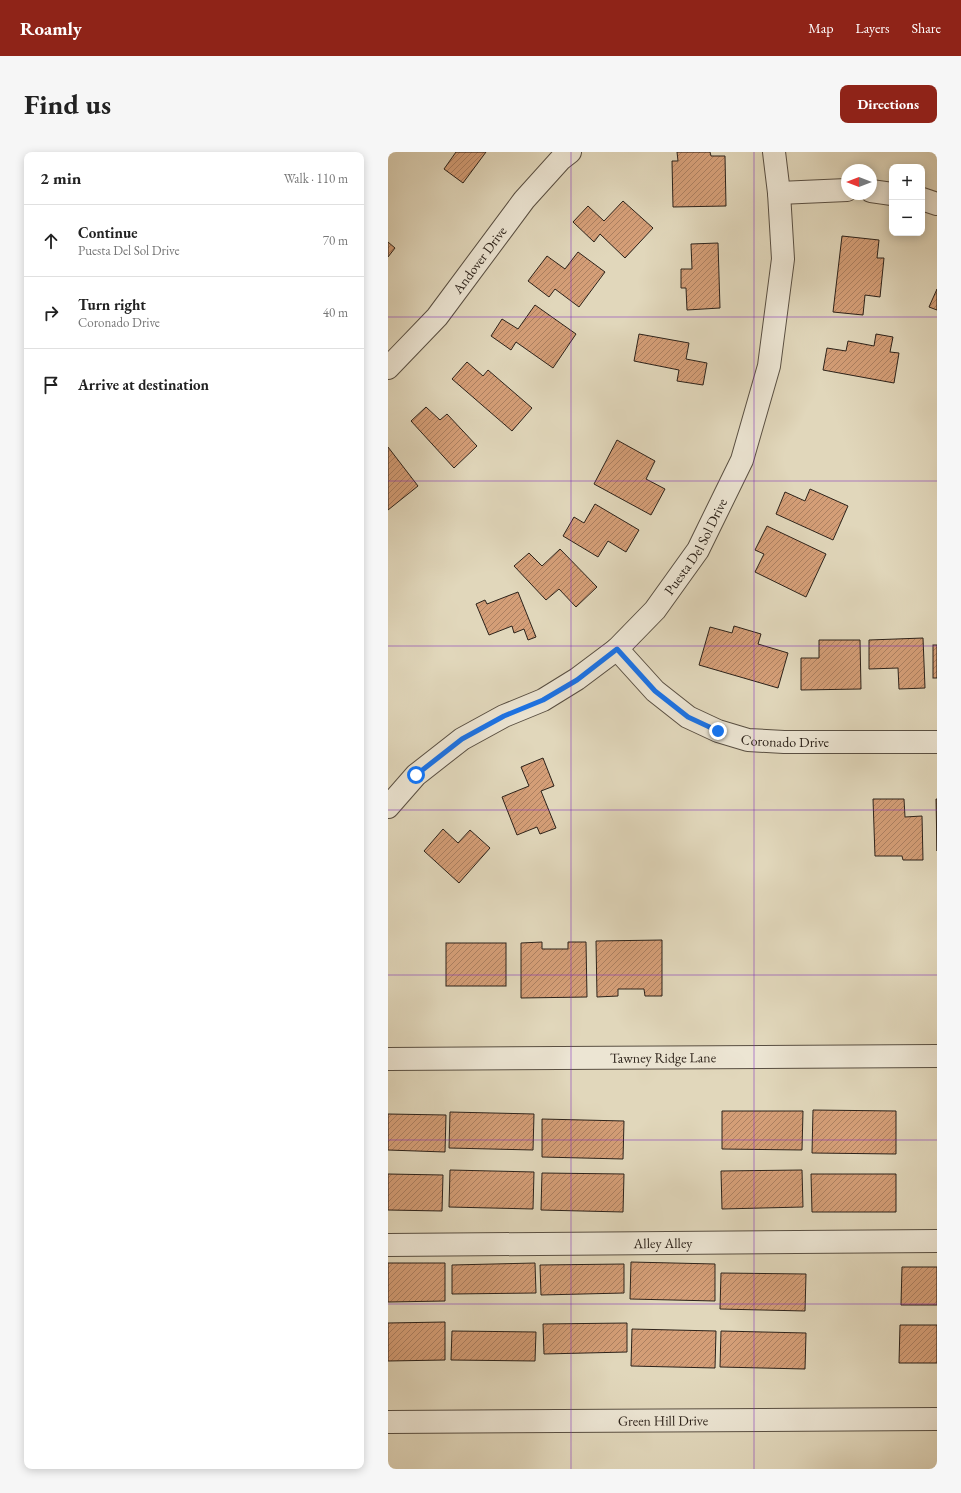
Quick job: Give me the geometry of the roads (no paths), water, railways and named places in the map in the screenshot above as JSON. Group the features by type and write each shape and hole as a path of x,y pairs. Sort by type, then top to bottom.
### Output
{"street":[{"name":"Andover Drive","path":"388,368 437,317 524,200 561,159 570,152"},
{"name":"Puesta Del Sol Drive","path":"388,807 416,775 462,739 504,716 543,700 577,680 617,649 655,610 698,550 742,460 769,366 782,260 779,193 774,152"},
{"path":"779,193 841,190"},
{"path":"877,192 889,194"},
{"path":"925,200 937,204"},
{"name":"Coronado Drive","path":"617,649 655,691 688,717 718,731 748,740 784,742 937,742"},
{"name":"Tawney Ridge Lane","path":"388,1059 937,1056"},
{"name":"Alley Alley","path":"388,1245 937,1241"},
{"name":"Green Hill Drive","path":"388,1422 937,1419"}]}
